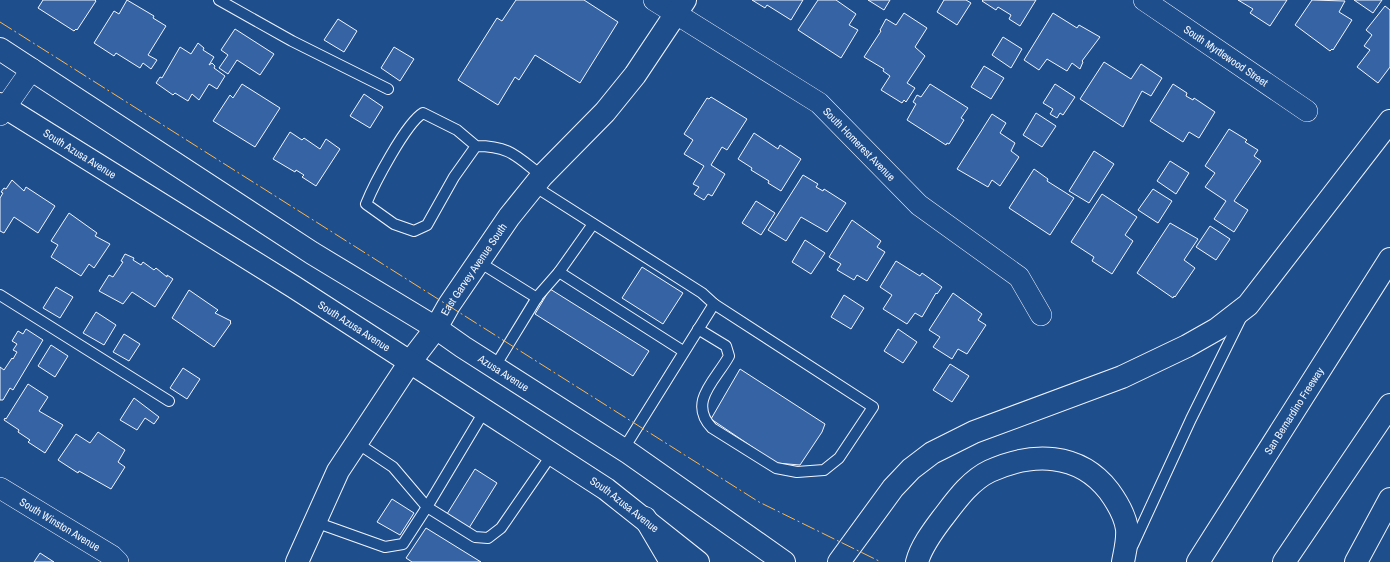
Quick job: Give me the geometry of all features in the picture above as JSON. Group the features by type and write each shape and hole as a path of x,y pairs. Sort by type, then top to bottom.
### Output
{"main road":[{"name":"East Garvey Avenue South","path":"297,562 338,471 410,362 436,328 449,304 478,262 538,181 605,112 635,75 681,7"},
{"path":"0,49 312,253 436,328"},
{"name":"South Azusa Avenue","path":"2,109 294,287 485,410 606,489 645,518 698,562"},
{"path":"839,562 893,488 911,469 932,453 974,432 1122,377 1187,346 1217,329 1248,305 1390,121"},
{"name":"San Bernardino Freeway","path":"1198,562 1390,259"},
{"name":"Azusa Avenue","path":"436,328 494,368 623,450 784,562"},
{"path":"1284,562 1390,405"},
{"path":"917,562 931,534 971,484 990,472 1004,466 1027,459 1044,458 1060,459 1075,465 1100,479 1114,497 1123,513 1126,528 1127,540 1124,562"},
{"path":"1356,562 1390,499"},
{"path":"645,518 670,562"}],"street":[{"name":"South Homerest Avenue","path":"654,0 681,7 819,103 919,204 1018,277 1041,315"},
{"name":"South Myrtlewood Street","path":"1144,0 1307,111"},
{"path":"2,109 32,69"},
{"name":"South Winston Avenue","path":"0,488 112,556 118,562"}],"lane":[{"path":"219,0 292,41 388,89"},
{"path":"476,146 454,177 427,225 414,231 394,224 366,204 373,187 400,141 417,116 423,113 457,130 476,146 492,146 510,151 538,181 592,224 702,293 714,304 873,407 839,458 824,470 797,472 776,468 712,428 705,420 702,412 704,395 729,356 726,346 698,328"},
{"path":"494,368 537,298 559,272 592,224"},
{"path":"478,262 537,298"},
{"path":"559,272 683,351"},
{"path":"0,295 169,401"},
{"path":"623,450 683,351 714,304"},
{"path":"1124,562 1188,426 1248,305"},
{"path":"315,522 385,547 403,544 485,410"},
{"path":"357,443 393,467 427,507 475,537 488,538 501,528 552,454"}],"building":[{"path":"43,0 96,1 77,30 76,29 74,31 38,8"},
{"path":"127,0 154,16 153,18 166,26 148,55 157,60 151,69 143,63 140,68 116,53 114,56 94,43 114,11 119,14"},
{"path":"516,0 584,0 618,22 580,83 535,55 519,80 515,77 498,105 458,80 497,18 502,21"},
{"path":"752,0 803,0 791,20 767,5 765,8"},
{"path":"818,0 836,0 856,14 849,25 858,30 841,58 798,30"},
{"path":"868,0 890,0 884,10"},
{"path":"944,0 966,0 971,3 957,25 937,12"},
{"path":"1036,0 1020,26 1009,19 1011,15 998,7 996,10 982,1"},
{"path":"1238,0 1287,0 1270,26 1250,13 1253,9"},
{"path":"1312,0 1345,1 1339,12 1352,20 1333,50 1332,49 1330,51 1295,25"},
{"path":"1354,0 1382,0 1373,13"},
{"path":"1385,6 1390,10 1390,67 1378,83 1357,67 1370,50 1364,46 1372,35 1366,30"},
{"path":"904,13 927,28 915,47 925,56 907,83 915,88 906,102 904,100 902,103 881,90 890,76 883,71 884,69 864,57 881,31 880,30 886,19 896,25"},
{"path":"1053,13 1077,28 1079,25 1100,37 1082,61 1083,62 1080,69 1072,63 1067,71 1047,59 1039,70 1024,60"},
{"path":"338,19 357,31 344,52 324,40"},
{"path":"235,29 274,54 260,75 237,60 228,74 219,68 228,55 221,50"},
{"path":"1003,37 1022,49 1011,68 992,55"},
{"path":"198,43 204,48 203,50 214,57 209,65 212,63 215,66 214,68 225,76 217,89 209,84 199,100 192,94 188,101 175,93 173,95 156,83 160,77 162,78 180,47 191,54"},
{"path":"394,47 414,59 400,81 381,68"},
{"path":"1104,62 1131,79 1141,64 1162,78 1151,96 1142,91 1123,127 1080,99"},
{"path":"984,66 1004,78 991,99 971,87"},
{"path":"242,84 280,108 255,147 213,121 230,95 233,98"},
{"path":"930,84 968,108 961,118 964,120 949,144 947,143 946,145 907,120 916,104 913,102 917,95 921,97"},
{"path":"1055,84 1075,97 1063,115 1060,113 1057,118 1050,114 1053,109 1043,103"},
{"path":"1173,84 1187,93 1186,96 1193,100 1194,98 1215,112 1199,138 1189,132 1183,142 1150,121"},
{"path":"364,94 383,107 370,128 350,116"},
{"path":"711,97 747,119 727,150 722,147 711,165 725,174 712,196 708,194 704,200 694,194 699,187 693,184 704,166 684,154 693,140 684,134 707,98 709,99"},
{"path":"1036,113 1056,126 1042,147 1023,135"},
{"path":"992,114 1006,123 1000,133 1015,143 1011,151 1019,157 1000,186 992,180 988,187 957,169"},
{"path":"1229,129 1247,140 1245,142 1258,150 1254,156 1261,161 1234,201 1248,210 1234,232 1214,219 1226,201 1205,187 1215,173 1205,166"},
{"path":"290,132 302,140 304,138 320,149 326,139 340,149 316,186 302,177 304,175 296,170 295,172 273,159"},
{"path":"754,133 778,149 780,145 801,159 781,191 768,183 769,181 751,170 752,168 738,159"},
{"path":"1094,151 1114,164 1089,203 1069,191"},
{"path":"1170,161 1189,173 1176,194 1157,181"},
{"path":"1034,169 1048,179 1047,181 1074,198 1050,235 1009,208"},
{"path":"803,175 818,184 816,187 823,191 824,189 846,203 827,232 801,217 786,241 768,230"},
{"path":"12,180 24,191 26,187 55,206 38,233 14,217 4,233 0,231 0,198 3,193 1,192 4,188 6,189"},
{"path":"1153,189 1172,201 1158,223 1138,210"},
{"path":"1102,194 1137,217 1125,235 1133,241 1112,274 1092,261 1094,257 1071,242"},
{"path":"756,201 775,213 761,235 742,223"},
{"path":"69,213 97,233 95,236 110,244 94,268 89,264 81,276 51,257 58,245 51,241"},
{"path":"852,220 881,241 877,247 885,252 867,281 857,275 854,280 837,270 841,264 829,257"},
{"path":"1170,223 1198,239 1184,260 1195,268 1173,298 1137,273"},
{"path":"1210,226 1230,239 1216,260 1196,247"},
{"path":"805,240 825,253 811,274 792,262"},
{"path":"125,254 134,258 133,260 141,265 143,262 154,270 156,268 167,277 167,275 173,279 155,307 132,292 123,304 99,291 109,275 113,277 123,262 121,261"},
{"path":"896,261 920,276 922,273 942,287 937,294 936,293 922,317 915,313 907,324 883,309 892,295 880,287"},
{"path":"642,267 683,293 663,324 622,298"},
{"path":"56,287 73,297 60,318 43,308"},
{"path":"550,289 649,351 633,376 535,314"},
{"path":"189,290 218,310 215,313 231,321 214,347 172,318"},
{"path":"953,293 982,314 978,320 986,325 967,354 958,349 952,359 933,347 940,337 929,330"},
{"path":"844,295 864,308 851,329 831,317"},
{"path":"96,312 116,325 104,345 83,333"},
{"path":"26,329 43,340 13,390 10,388 3,400 0,400 0,367 4,370 12,358 13,359 17,352 13,350 17,344 12,341 18,331 23,334"},
{"path":"898,329 917,342 903,363 884,351"},
{"path":"124,334 140,344 129,361 113,352"},
{"path":"51,345 68,356 55,377 38,366"},
{"path":"950,364 969,376 952,402 933,390"},
{"path":"183,368 200,379 187,399 170,388"},
{"path":"740,369 825,424 822,432 800,465 776,463 711,419"},
{"path":"28,384 48,397 39,411 63,425 45,453 28,442 30,440 18,432 19,430 4,420"},
{"path":"134,398 159,417 154,424 145,418 137,430 120,420"},
{"path":"98,432 125,450 118,462 125,467 111,489 79,471 78,473 58,460 76,434 90,443"},
{"path":"475,469 497,483 469,528 447,514"},
{"path":"392,499 414,513 400,535 377,522"},
{"path":"426,528 481,562 412,562 406,558"},
{"path":"40,553 54,562 34,562"}],"power":[{"path":"0,22 759,502 881,562"}]}
